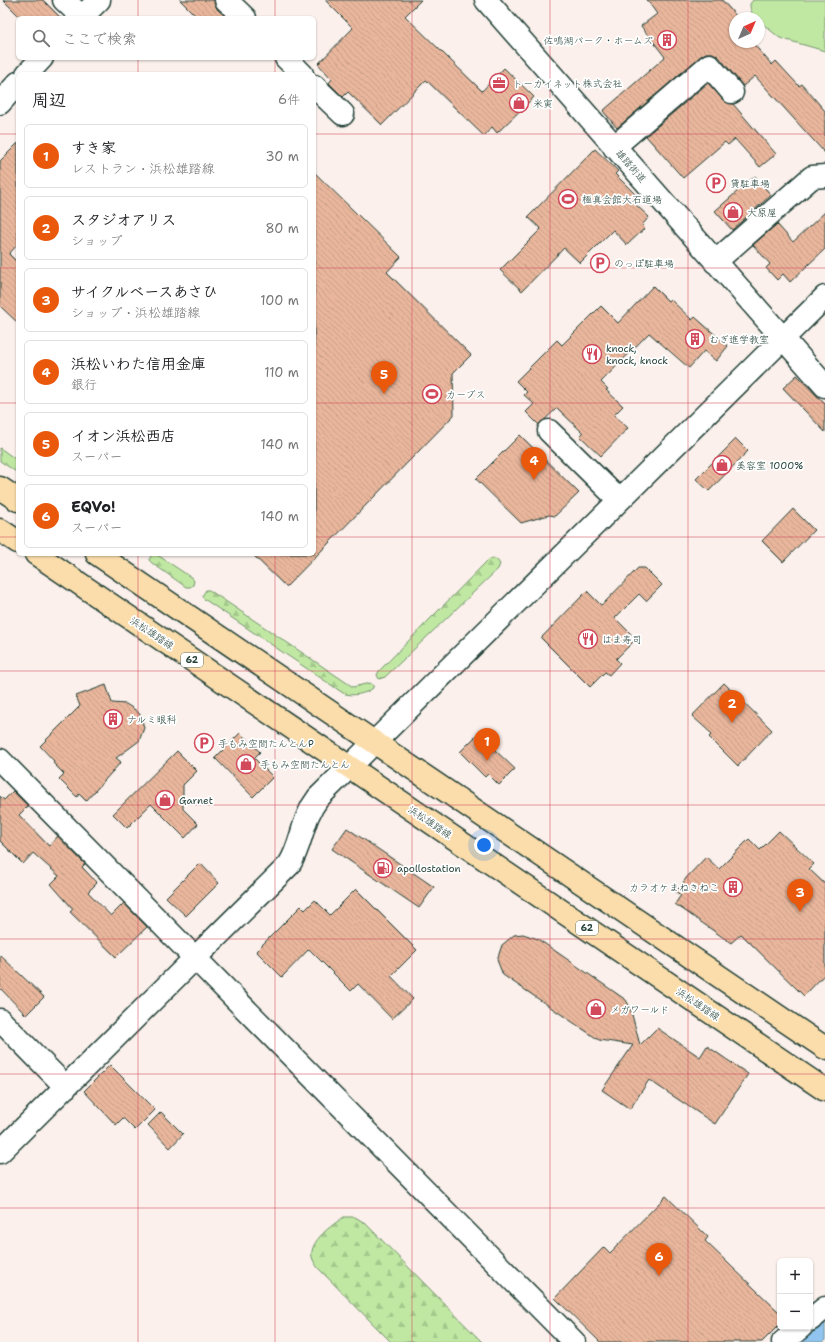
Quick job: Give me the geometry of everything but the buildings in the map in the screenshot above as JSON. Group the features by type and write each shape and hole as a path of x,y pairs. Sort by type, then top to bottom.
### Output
{"main road":[{"path":"0,488 16,499"},
{"path":"0,530 16,541"},
{"name":"浜松雄踏線","path":"39,556 825,1090"},
{"path":"100,556 825,1048"}],"street":[{"path":"64,0 80,16"},
{"path":"84,16 99,0"},
{"path":"226,0 243,16"},
{"name":"雄踏街道","path":"486,0 825,386"},
{"path":"29,72 40,60"},
{"path":"288,60 300,72"},
{"path":"614,147 709,65 732,92"},
{"path":"0,103 16,85"},
{"path":"316,88 343,114"},
{"path":"715,262 812,177 825,176"},
{"path":"0,1152 289,865 295,856 305,818 311,807 349,767 825,297"},
{"path":"549,431 619,500"},
{"path":"0,760 574,1342"},
{"path":"0,1020 66,1087"},
{"path":"813,1318 825,1308"},
{"path":"783,1342 797,1330"}],"green space":[{"path":"753,0 825,0 825,51 780,38 765,26 765,12 752,12 750,4"},
{"path":"0,448 16,460 16,472 0,461"},
{"path":"151,556 159,556 192,578 194,581 193,585 186,587 149,560"},
{"path":"493,558 500,564 498,569 385,677 379,679 377,675 379,671 488,560"},
{"path":"206,590 209,590 353,687 370,683 373,685 373,688 358,694 350,695 343,693 204,599 202,596"},
{"path":"344,1217 355,1217 365,1223 482,1342 391,1342 318,1268 312,1258 312,1251 318,1239 322,1234"}],"water":[{"path":"825,1323 825,1340 822,1342 801,1342"}],"place":[{"name":"佐鳴湖パーク・ホームズ","path":"667,40"},
{"name":"トーカイネット株式会社","path":"499,83"},
{"name":"米寅","path":"519,103"},
{"name":"貸駐車場","path":"716,183"},
{"name":"極真会館大石道場","path":"568,199"},
{"name":"大原屋","path":"733,212"},
{"name":"のっぽ駐車場","path":"600,263"},
{"name":"むぎ進学教室","path":"695,339"},
{"name":"knock, knock, knock","path":"592,354"},
{"name":"イオン浜松西店","path":"384,394"},
{"name":"カーブス","path":"432,394"},
{"name":"美容室 1000%","path":"722,465"},
{"name":"浜松いわた信用金庫","path":"534,480"},
{"name":"はま寿司","path":"588,639"},
{"name":"ナルミ眼科","path":"113,719"},
{"name":"スタジオアリス","path":"732,723"},
{"name":"手もみ空間たんとんP","path":"204,743"},
{"name":"すき家","path":"487,761"},
{"name":"手もみ空間たんとん","path":"246,764"},
{"name":"Garnet","path":"165,800"},
{"name":"apollostation","path":"383,868"},
{"name":"カラオケまねきねこ","path":"733,887"},
{"name":"サイクルベースあさひ","path":"800,912"},
{"name":"メガワールド","path":"596,1009"},
{"name":"EQVo!","path":"659,1276"}]}
